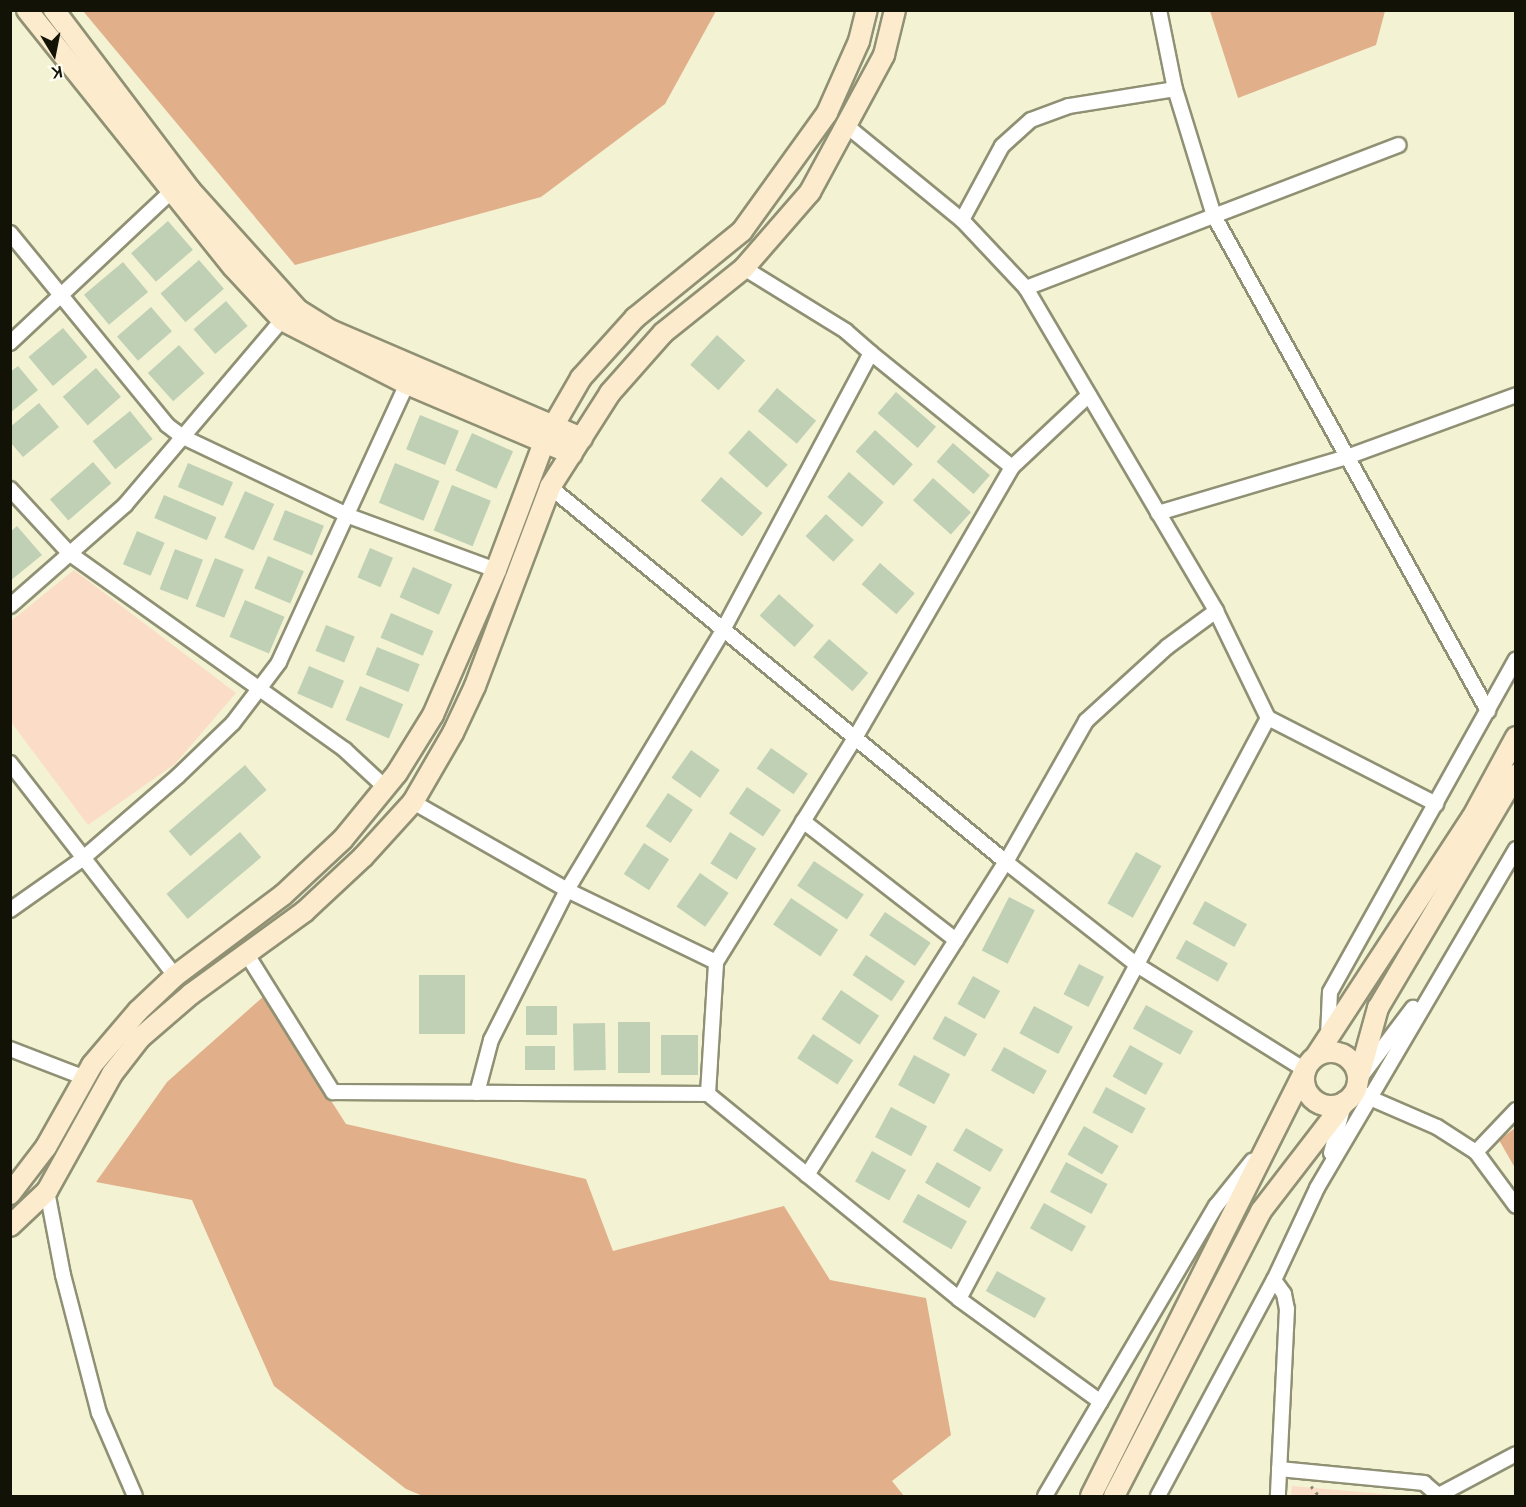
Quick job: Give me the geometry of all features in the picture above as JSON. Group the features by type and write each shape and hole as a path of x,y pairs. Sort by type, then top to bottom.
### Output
{"street":[{"path":"27,10 233,267 282,320 408,384 544,442 577,446"},
{"path":"54,10 190,190 298,310 332,331 554,425 577,446"},
{"path":"10,1194 46,1147 85,1078 138,1011 174,976 283,895 343,839 386,788 433,715 496,570 544,442 580,378 635,318 742,231 827,114 859,41 867,10"},
{"path":"10,1226 47,1191 112,1074 140,1038 246,953 304,912 363,857 413,802 453,733 470,696 550,487 610,393 663,333 744,268 810,192 884,55 895,10"},
{"path":"1159,10 1175,89 1214,216 1488,711"},
{"path":"962,220 1002,146 1031,120 1069,106 1175,89"},
{"path":"847,126 962,220 1026,288 1216,611 1268,718 1436,804"},
{"path":"1026,288 1398,145"},
{"path":"10,343 173,190"},
{"path":"10,233 60,297 167,425 183,437 349,516 496,570"},
{"path":"744,268 846,331 1012,467"},
{"path":"10,606 125,505 282,320"},
{"path":"477,1093 491,1040 567,890 723,630 871,353"},
{"path":"10,910 81,860 225,730 259,689 279,662 349,516 408,384"},
{"path":"708,1094 716,962 855,738 1012,467 1089,395"},
{"path":"1158,513 1347,457 1515,395"},
{"path":"550,487 1006,862 1137,965 1311,1063 1341,1054 1354,1064 1357,1092"},
{"path":"10,489 69,554 345,750 386,788"},
{"path":"807,1175 1006,862 1086,721 1167,647 1216,611"},
{"path":"1328,1038 1330,992 1515,659"},
{"path":"959,1299 1268,718"},
{"path":"1091,1497 1311,1063 1472,818 1515,737"},
{"path":"11,764 81,860 174,976"},
{"path":"1158,1497 1274,1280 1317,1188 1357,1092 1378,1008 1515,775"},
{"path":"413,802 567,890 716,962"},
{"path":"803,821 956,940"},
{"path":"1114,1497 1261,1210 1357,1092 1438,976 1515,849"},
{"path":"246,953 333,1092 708,1094 959,1299 1101,1402"},
{"path":"1317,1188 1357,1092 1438,976"},
{"path":"10,1049 85,1078"},
{"path":"1311,1063 1306,1089 1318,1103 1327,1106 1357,1092 1437,1127 1476,1152 1515,1206"},
{"path":"1476,1152 1515,1110"},
{"path":"1045,1497 1216,1206 1274,1134"},
{"path":"47,1191 63,1275 99,1413 135,1497"},
{"path":"1274,1280 1284,1293 1287,1309 1278,1497"},
{"path":"1279,1468 1424,1483 1439,1496 1515,1454"}],"shaded area":[{"path":"1210,10 1385,11 1376,45 1238,98"},
{"path":"83,11 716,11 665,104 541,197 295,265"},
{"path":"74,570 236,693 175,764 88,825 11,722 11,621"},
{"path":"264,996 346,1124 586,1179 613,1251 784,1206 830,1280 926,1298 951,1435 892,1481 904,1496 423,1496 406,1489 274,1386 192,1200 96,1182 167,1082"},
{"path":"1515,1128 1515,1168 1499,1140"},
{"path":"1292,1486 1406,1496 1291,1496"}],"building":[{"path":"168,221 193,250 156,282 131,253"},
{"path":"199,260 224,289 185,322 161,293"},
{"path":"123,262 148,292 109,325 84,295"},
{"path":"226,301 248,326 215,354 194,329"},
{"path":"151,307 172,331 138,361 117,337"},
{"path":"63,328 87,357 53,386 29,357"},
{"path":"717,335 745,360 718,390 690,365"},
{"path":"179,345 204,373 173,401 148,373"},
{"path":"18,366 38,390 10,413 10,372"},
{"path":"96,368 121,397 88,426 63,397"},
{"path":"777,388 816,421 797,444 758,411"},
{"path":"896,392 936,427 918,448 878,413"},
{"path":"39,403 59,427 23,457 10,442 10,427"},
{"path":"130,411 153,439 115,469 93,441"},
{"path":"420,415 459,431 445,465 406,449"},
{"path":"749,430 788,465 767,488 728,453"},
{"path":"875,430 913,464 893,486 856,452"},
{"path":"472,433 513,451 496,489 455,470"},
{"path":"953,443 990,475 974,494 937,462"},
{"path":"93,462 111,483 68,521 50,499"},
{"path":"188,463 233,482 223,506 178,487"},
{"path":"395,463 440,481 423,521 379,503"},
{"path":"849,472 884,502 862,527 827,497"},
{"path":"721,477 763,513 742,536 701,500"},
{"path":"933,478 971,512 951,534 913,500"},
{"path":"452,485 491,501 473,546 434,530"},
{"path":"245,491 274,504 253,551 224,538"},
{"path":"164,495 216,517 207,540 154,518"},
{"path":"285,510 324,526 312,555 273,540"},
{"path":"826,514 854,540 833,562 806,536"},
{"path":"17,526 42,555 10,581 10,532"},
{"path":"137,531 165,543 151,576 123,564"},
{"path":"370,548 393,558 381,587 357,577"},
{"path":"175,549 203,560 188,600 160,589"},
{"path":"268,556 304,571 290,603 254,588"},
{"path":"215,558 244,570 224,618 196,606"},
{"path":"880,563 915,593 896,614 862,584"},
{"path":"413,567 452,584 439,615 400,597"},
{"path":"779,594 814,625 795,647 760,616"},
{"path":"245,600 285,617 269,654 229,637"},
{"path":"391,613 433,631 423,656 380,638"},
{"path":"326,625 355,637 344,663 316,651"},
{"path":"829,639 868,673 852,691 813,657"},
{"path":"377,647 420,664 408,692 366,675"},
{"path":"309,666 344,681 332,708 297,694"},
{"path":"360,686 403,704 389,738 346,720"},
{"path":"771,748 808,774 794,794 757,768"},
{"path":"691,750 720,770 700,798 671,778"},
{"path":"245,765 267,790 190,856 169,831"},
{"path":"747,787 781,810 763,836 729,814"},
{"path":"668,793 693,810 671,843 646,826"},
{"path":"240,832 261,857 188,919 166,894"},
{"path":"730,832 756,848 737,880 710,863"},
{"path":"644,843 669,859 649,890 624,874"},
{"path":"1136,852 1161,866 1133,918 1107,904"},
{"path":"814,861 864,895 847,919 797,886"},
{"path":"700,873 729,893 705,927 676,907"},
{"path":"1009,897 1035,910 1008,964 982,950"},
{"path":"791,898 838,930 820,956 773,925"},
{"path":"1205,901 1247,924 1234,947 1192,924"},
{"path":"885,912 931,943 915,966 869,935"},
{"path":"1186,940 1228,963 1218,982 1176,958"},
{"path":"866,955 905,981 892,1001 853,975"},
{"path":"1079,964 1104,977 1089,1007 1064,994"},
{"path":"419,975 465,975 465,1034 419,1034"},
{"path":"973,976 1000,991 985,1019 957,1004"},
{"path":"841,990 879,1016 860,1045 821,1019"},
{"path":"1146,1005 1193,1031 1180,1055 1133,1029"},
{"path":"526,1006 557,1006 557,1035 526,1035"},
{"path":"1034,1006 1073,1027 1058,1054 1019,1033"},
{"path":"945,1016 977,1034 965,1057 932,1039"},
{"path":"618,1022 650,1022 650,1073 618,1073"},
{"path":"605,1023 606,1070 574,1071 573,1024"},
{"path":"813,1034 853,1060 837,1084 797,1058"},
{"path":"661,1035 698,1035 698,1075 661,1075"},
{"path":"1130,1045 1163,1063 1146,1095 1113,1076"},
{"path":"525,1046 555,1046 555,1070 525,1070"},
{"path":"1004,1047 1047,1071 1034,1094 991,1071"},
{"path":"914,1055 950,1074 934,1104 898,1085"},
{"path":"1106,1087 1146,1108 1132,1134 1092,1113"},
{"path":"891,1107 927,1126 911,1156 875,1137"},
{"path":"1084,1126 1119,1146 1102,1175 1068,1155"},
{"path":"966,1128 1003,1150 990,1172 953,1151"},
{"path":"872,1151 906,1170 889,1201 855,1182"},
{"path":"937,1162 981,1188 969,1208 925,1183"},
{"path":"1066,1162 1107,1184 1092,1214 1050,1192"},
{"path":"918,1194 967,1221 951,1249 902,1222"},
{"path":"1044,1203 1086,1226 1072,1252 1030,1228"},
{"path":"997,1271 1046,1298 1035,1318 986,1291"}]}
